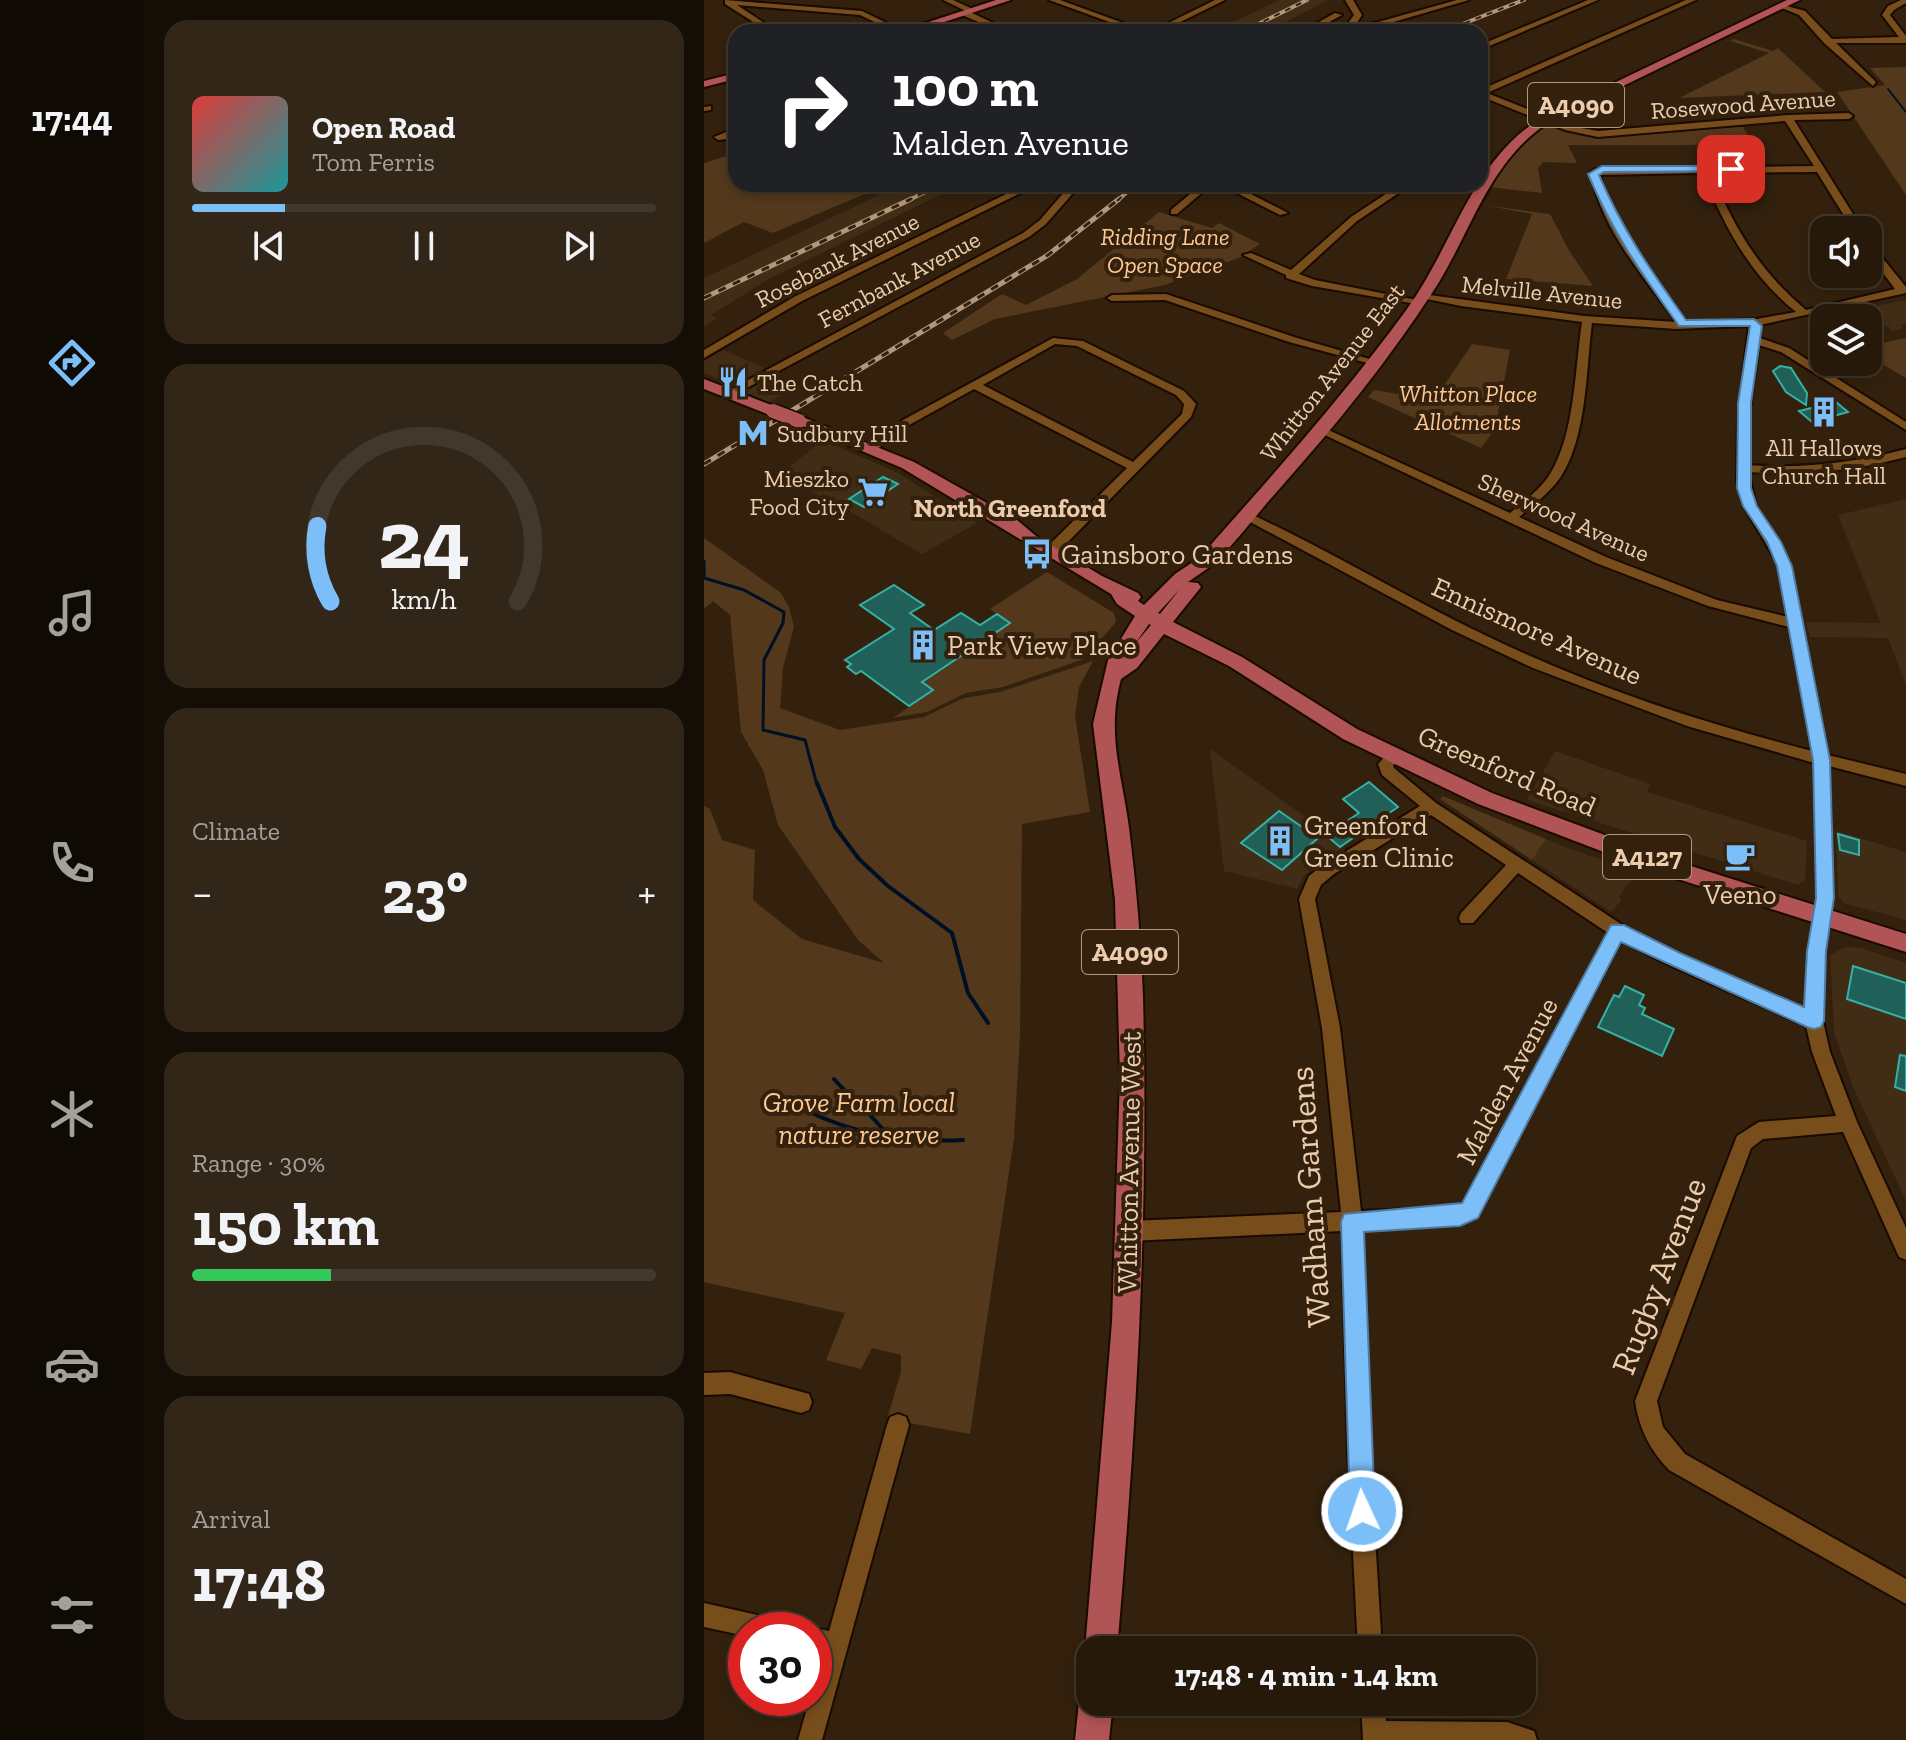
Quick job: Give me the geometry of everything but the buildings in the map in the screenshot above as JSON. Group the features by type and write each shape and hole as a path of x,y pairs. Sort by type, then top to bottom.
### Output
{"main road":[{"path":"929,24 1006,0"},
{"name":"Whitton Avenue East","path":"1488,176 1522,134 1545,120 1795,0"},
{"path":"704,84 728,78"},
{"name":"Whitton Avenue East","path":"1157,616 1205,571 1205,562 1375,362 1445,261 1478,192"},
{"name":"Greenford Road","path":"705,386 872,448 999,516 1050,552 1119,593 1123,600 1157,616 1185,638 1196,640 1390,763 1448,782 1568,831 1906,943"},
{"name":"Whitton Avenue West","path":"1102,1636 1113,1524 1130,1231 1133,1092 1129,926 1116,803 1103,735 1104,713 1115,677 1130,663 1157,616"},
{"path":"1092,1740 1095,1716"}],"street":[{"path":"947,0 992,24"},
{"path":"1053,0 1121,24"},
{"path":"1171,24 1221,0"},
{"path":"1349,0 1358,15 1351,24"},
{"path":"1380,24 1465,0"},
{"path":"1488,45 1594,0"},
{"path":"1488,89 1692,0"},
{"path":"1905,40 1886,15 1891,8 1906,0"},
{"path":"726,1 869,16 886,24"},
{"path":"726,1 762,24"},
{"path":"1198,3 1209,6"},
{"path":"1783,7 1802,13 1873,84"},
{"path":"869,16 885,12"},
{"path":"1321,24 1338,15"},
{"path":"1827,41 1905,40"},
{"name":"Rosewood Avenue","path":"1488,96 1545,120 1598,134 1849,116"},
{"path":"1788,118 1849,216"},
{"path":"1706,169 1725,215 1751,259 1804,313"},
{"path":"1683,324 1613,221 1594,174 1596,171 1820,169"},
{"name":"Rosebank Avenue","path":"704,355 798,299 1018,192"},
{"name":"Fernbank Avenue","path":"728,394 1026,235 1043,222 1069,192"},
{"path":"1174,212 1198,192"},
{"path":"1240,192 1283,213"},
{"path":"1290,276 1334,235 1396,192"},
{"name":"Melville Avenue","path":"1248,255 1290,276 1340,289 1588,318 1683,324 1754,323 1904,291"},
{"path":"1882,264 1904,291"},
{"path":"1112,298 1166,297 1293,340 1375,362"},
{"path":"1510,519 1541,492 1559,470 1571,433 1588,318"},
{"path":"1754,323 1745,403 1745,495 1785,566 1821,760 1825,898 1816,951 1814,1021 1821,1052 1848,1123 1906,1250"},
{"path":"872,448 907,422 1047,343 1060,340 1079,343 1180,393 1190,404 1189,410 1050,552"},
{"path":"1754,340 1785,350 1906,427"},
{"path":"975,385 1136,467"},
{"name":"Sherwood Avenue","path":"1320,430 1510,519 1687,595 1737,611 1797,624"},
{"path":"1743,468 1824,469 1906,453"},
{"name":"Ennismore Avenue","path":"1245,516 1452,625 1572,680 1673,718 1821,760 1906,780"},
{"path":"1390,763 1431,807 1618,931 1673,959 1814,1021"},
{"name":"Wadham Gardens","path":"1369,1636 1359,1455 1352,1222 1331,1028 1307,899 1315,881 1328,870 1431,807"},
{"path":"1467,918 1517,863"},
{"name":"Malden Avenue","path":"1130,1231 1460,1216 1470,1210 1618,931"},
{"name":"Rugby Avenue","path":"1848,1123 1759,1131 1744,1142 1646,1401 1649,1426 1659,1445 1677,1462 1906,1592"},
{"path":"704,1384 730,1383 801,1402"},
{"path":"832,1621 898,1425"},
{"path":"704,1615 728,1620"},
{"path":"810,1740 814,1716"},
{"path":"1374,1716 1375,1736 1507,1734 1525,1740"}],"shaded area":[{"path":"1280,0 1328,0 1282,24 1229,24"},
{"path":"885,192 946,192 769,279 711,315 717,318 704,326 704,278"},
{"path":"1906,300 1906,324 1900,325 1903,328 1892,331 1882,322 1882,305"},
{"path":"723,350 765,368 733,385 704,373 704,361"},
{"path":"775,374 800,384 768,403 744,391"},
{"path":"823,440 898,473 977,523 922,554 846,509 779,475"},
{"path":"1906,499 1906,685 1888,638 1810,637 1806,622 1881,623 1838,515"},
{"path":"1210,749 1345,847 1304,876 1297,889 1224,871"},
{"path":"1555,751 1650,784 1647,792 1807,841 1805,880 1798,885 1527,800"},
{"path":"1836,831 1906,852 1906,920 1843,903 1838,895"},
{"path":"1546,839 1641,873 1626,886 1619,897 1621,901 1611,912 1532,860"},
{"path":"1845,947 1861,948 1906,963 1906,1201 1853,1087 1834,1032 1830,955"}],"green space":[{"path":"1734,39 1773,51 1778,48 1825,92 1679,98 1769,53 1730,41"},
{"path":"1906,67 1906,195 1837,92 1885,85 1870,68"},
{"path":"1545,125 1597,136 1734,125 1743,127 1754,145 1568,145 1577,163 1543,162 1538,168 1542,193 1488,187 1518,144"},
{"path":"728,156 728,192 869,192 773,233 744,222 704,243 704,163"},
{"path":"1484,205 1550,214 1593,286 1506,279 1532,214"},
{"name":"Ridding Lane Open Space","path":"1159,212 1212,228 1219,223 1260,244 1241,257 1165,285 995,319 952,340 943,333 1002,294 1026,305 1077,279"},
{"path":"1906,338 1906,378 1882,364 1882,343"},
{"name":"Whitton Place Allotments","path":"1472,344 1510,350 1495,429 1481,448 1368,397 1374,390 1434,400"},
{"name":"Grove Farm local nature reserve","path":"704,538 781,593 789,607 794,627 783,668 780,708 840,730 924,717 964,698 1000,692 1093,661 1079,687 1075,716 1090,812 1022,824 1020,1035 1014,1138 970,1434 887,1419 901,1372 901,1355 872,1348 861,1369 826,1360 845,1313 704,1282 704,806 710,809 722,840 755,850 753,900 802,939 884,963 858,940 778,825 763,770 741,732 730,615 713,601 704,609"},
{"path":"1047,572 1114,613 1116,622 1084,659 1003,687 966,693 927,712 893,718 933,690 922,682 1010,623 990,609"},
{"path":"1443,796 1546,839 1532,860 1440,799"}],"waterway":[{"path":"1888,89 1906,112"},
{"path":"704,561 704,576"},
{"path":"704,578 744,590 784,612 783,623 764,660 763,730 805,740 817,785"},
{"path":"817,783 835,827 859,859 888,886 952,933 968,993 988,1023"},
{"path":"834,1079 888,1136"},
{"path":"803,1109 842,1125 888,1136"},
{"path":"888,1136 963,1140"},
{"path":"888,1136 891,1140"}],"railway":[{"path":"1258,24 1307,0"},
{"path":"1462,24 1524,0"},
{"path":"907,201 926,192"},
{"path":"1117,201 1127,192"},
{"path":"704,298 911,199"},
{"path":"704,464 1048,255 1119,199"}],"place":[{"name":"The Catch","path":"733,382"},
{"name":"All Hallows Church Hall","path":"1824,412"},
{"name":"Sudbury Hill","path":"753,433"},
{"name":"Mieszko Food City","path":"873,492"},
{"name":"Gainsboro Gardens","path":"1037,554"},
{"name":"Park View Place","path":"923,645"},
{"name":"Greenford Green Clinic","path":"1280,841"},
{"name":"Veeno","path":"1740,856"}],"district":[{"name":"North Greenford","path":"1010,508"}],"route":[{"path":"1362,1511 1352,1222 1460,1216 1470,1210 1618,931 1673,959 1814,1021 1816,951 1825,898 1821,760 1785,566 1745,495 1745,403 1756,326 1754,323 1683,324 1644,271 1613,221 1594,174 1602,169 1731,169"}]}
